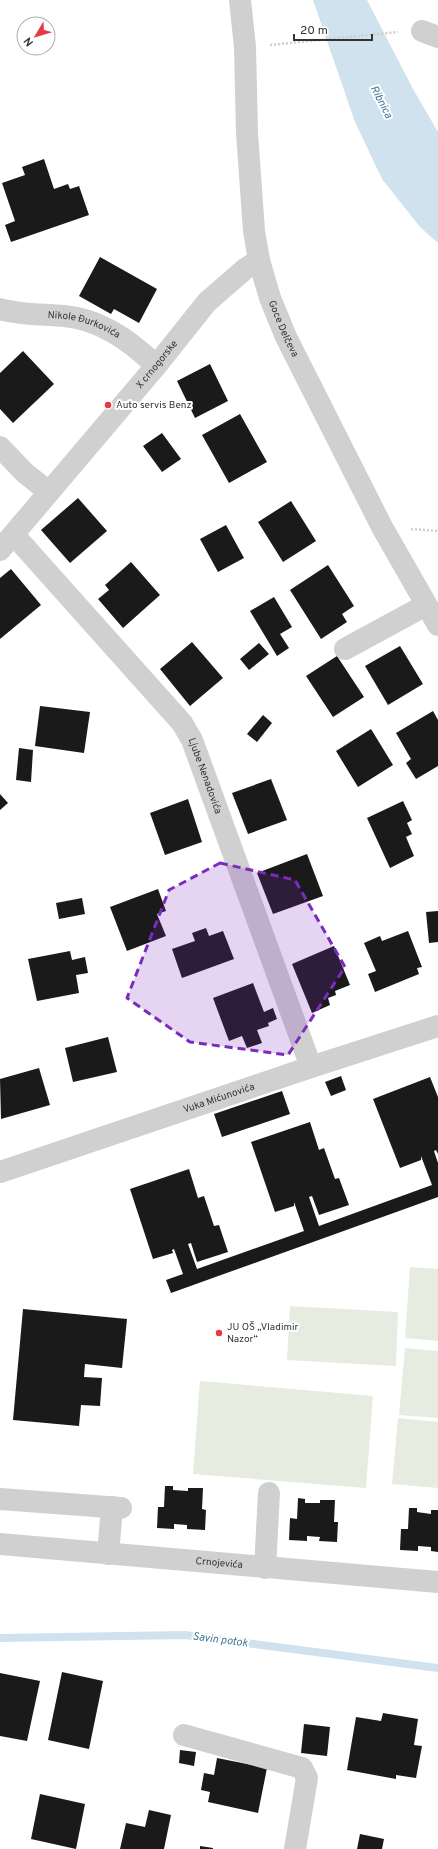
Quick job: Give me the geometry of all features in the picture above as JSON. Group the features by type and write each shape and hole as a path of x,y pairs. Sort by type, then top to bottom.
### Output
{"street":[{"name":"Goce Delčeva","path":"240,0 245,47 247,133 254,231 259,260 270,298 286,337 382,527 438,625"},
{"name":"X crnogorske","path":"7,542 156,366 207,302 245,269 259,260"},
{"name":"Nikole Đurkovića","path":"0,309 28,314 65,316 96,322 121,337 156,366"},
{"path":"0,447 25,472 49,492"},
{"name":"Ljube Nenadovića","path":"7,542 182,723 192,740 311,1067"},
{"path":"345,649 426,604"},
{"name":"Vuka Mićunovića","path":"0,1172 311,1067 438,1026"},
{"path":"265,1568 269,1493"},
{"path":"0,1499 116,1508 108,1554"},
{"name":"Crnojevića","path":"0,1544 438,1582"},
{"path":"184,1735 302,1768 308,1778 295,1849"}],"path":[{"path":"245,47 396,32"}],"highlighted area":[{"path":"220,863 295,880 345,967 288,1055 190,1042 127,998 169,890"}],"shaded area":[{"path":"410,1267 438,1269 438,1341 405,1338"},
{"path":"290,1306 398,1312 396,1366 287,1360"},
{"path":"405,1348 438,1351 438,1418 399,1415"},
{"path":"200,1381 373,1396 366,1488 193,1474"},
{"path":"398,1418 438,1422 438,1488 392,1484"}],"water":[{"name":"Ribnica","path":"313,0 367,0 413,89 438,132 438,243 420,227 382,179 355,122"}],"building":[{"path":"44,159 54,189 68,184 70,189 79,186 89,215 11,242 5,225 15,221 2,183 25,175 22,167"},
{"path":"100,257 157,289 139,323 114,309 111,314 79,296"},
{"path":"23,351 54,384 13,423 0,409 0,373"},
{"path":"210,364 228,401 195,418 177,381"},
{"path":"240,414 267,462 229,483 202,435"},
{"path":"162,433 181,459 162,472 143,446"},
{"path":"78,498 107,531 70,563 41,530"},
{"path":"291,501 316,541 283,562 258,522"},
{"path":"226,525 244,558 218,572 200,539"},
{"path":"131,562 160,595 123,628 98,599 109,590 105,585"},
{"path":"328,565 354,606 342,614 347,622 321,639 290,590"},
{"path":"11,569 41,605 0,639 0,578"},
{"path":"274,597 292,627 280,634 289,648 277,656 250,611"},
{"path":"192,642 223,678 190,706 160,669"},
{"path":"259,643 269,654 249,670 240,659"},
{"path":"400,646 423,684 388,705 365,666"},
{"path":"337,656 364,697 333,717 306,676"},
{"path":"40,706 90,712 84,753 35,746"},
{"path":"433,711 438,720 438,766 416,779 406,763 411,759 396,733"},
{"path":"263,715 272,723 257,742 247,734"},
{"path":"371,729 393,765 358,787 336,751"},
{"path":"19,748 33,750 31,782 16,780"},
{"path":"271,779 287,820 248,834 232,793"},
{"path":"0,794 8,803 0,810"},
{"path":"188,799 202,842 165,855 150,813"},
{"path":"403,801 412,820 407,823 412,834 406,837 414,856 390,868 367,818"},
{"path":"307,854 323,896 273,914 257,873"},
{"path":"158,889 166,911 157,914 166,936 127,951 110,907"},
{"path":"82,898 85,914 59,919 56,903"},
{"path":"438,911 438,942 429,943 426,912"},
{"path":"206,928 209,936 223,931 234,959 182,978 172,949 195,941 192,933"},
{"path":"408,931 422,967 417,968 419,974 375,992 368,974 376,971 364,943 380,936 382,941"},
{"path":"334,946 350,985 335,991 336,995 328,998 330,1005 312,1013 292,964"},
{"path":"70,951 72,960 85,957 88,973 76,975 79,993 37,1001 28,959"},
{"path":"253,983 264,1012 273,1008 277,1019 268,1023 269,1026 257,1030 262,1043 247,1048 242,1036 229,1041 213,998"},
{"path":"108,1037 117,1072 73,1082 65,1048"},
{"path":"39,1068 50,1105 1,1119 0,1079"},
{"path":"341,1076 346,1090 331,1096 325,1082"},
{"path":"430,1077 438,1097 438,1154 436,1150 434,1151 438,1163 438,1197 171,1293 166,1280 183,1274 174,1249 172,1250 173,1253 153,1259 130,1189 189,1169 198,1198 204,1196 214,1226 219,1225 228,1252 197,1262 191,1243 188,1244 197,1269 304,1231 294,1202 294,1206 275,1212 251,1142 310,1122 319,1150 324,1148 335,1179 339,1178 349,1205 319,1215 312,1196 309,1197 319,1226 432,1185 421,1156 421,1160 400,1168 373,1099"},
{"path":"282,1091 290,1114 222,1137 214,1114"},
{"path":"23,1309 127,1319 122,1368 85,1364 84,1377 102,1378 100,1406 81,1405 79,1426 13,1420"},
{"path":"165,1486 173,1486 173,1490 188,1491 188,1488 203,1488 202,1509 206,1510 205,1530 187,1529 187,1525 174,1524 174,1529 157,1528 158,1507 164,1507"},
{"path":"298,1498 305,1499 305,1503 320,1503 320,1500 335,1500 334,1522 338,1522 337,1542 319,1541 320,1537 307,1536 307,1541 289,1540 290,1518 297,1519"},
{"path":"409,1508 417,1508 417,1512 431,1514 431,1510 438,1510 438,1552 431,1551 431,1547 418,1546 418,1551 400,1550 401,1529 408,1529"},
{"path":"62,1672 103,1681 89,1749 48,1740"},
{"path":"0,1673 40,1681 27,1741 0,1736"},
{"path":"383,1713 418,1719 414,1745 422,1746 416,1778 396,1775 396,1779 347,1770 356,1717 381,1721"},
{"path":"304,1724 330,1727 327,1756 301,1753"},
{"path":"180,1750 196,1752 194,1766 179,1763"},
{"path":"217,1758 267,1768 258,1813 208,1802 210,1792 201,1790 204,1773 214,1775"},
{"path":"40,1794 85,1804 76,1849 31,1839"},
{"path":"149,1810 171,1815 164,1849 120,1849 126,1823 145,1827"},
{"path":"360,1834 384,1839 382,1849 357,1849"},
{"path":"200,1846 213,1848 213,1849 200,1849"}],"waterway":[{"name":"Savin potok","path":"0,1638 185,1635 438,1668"}],"place":[{"name":"Auto servis Benz","path":"108,405"},
{"name":"JU OŠ „Vladimir Nazor“","path":"219,1333"}]}
